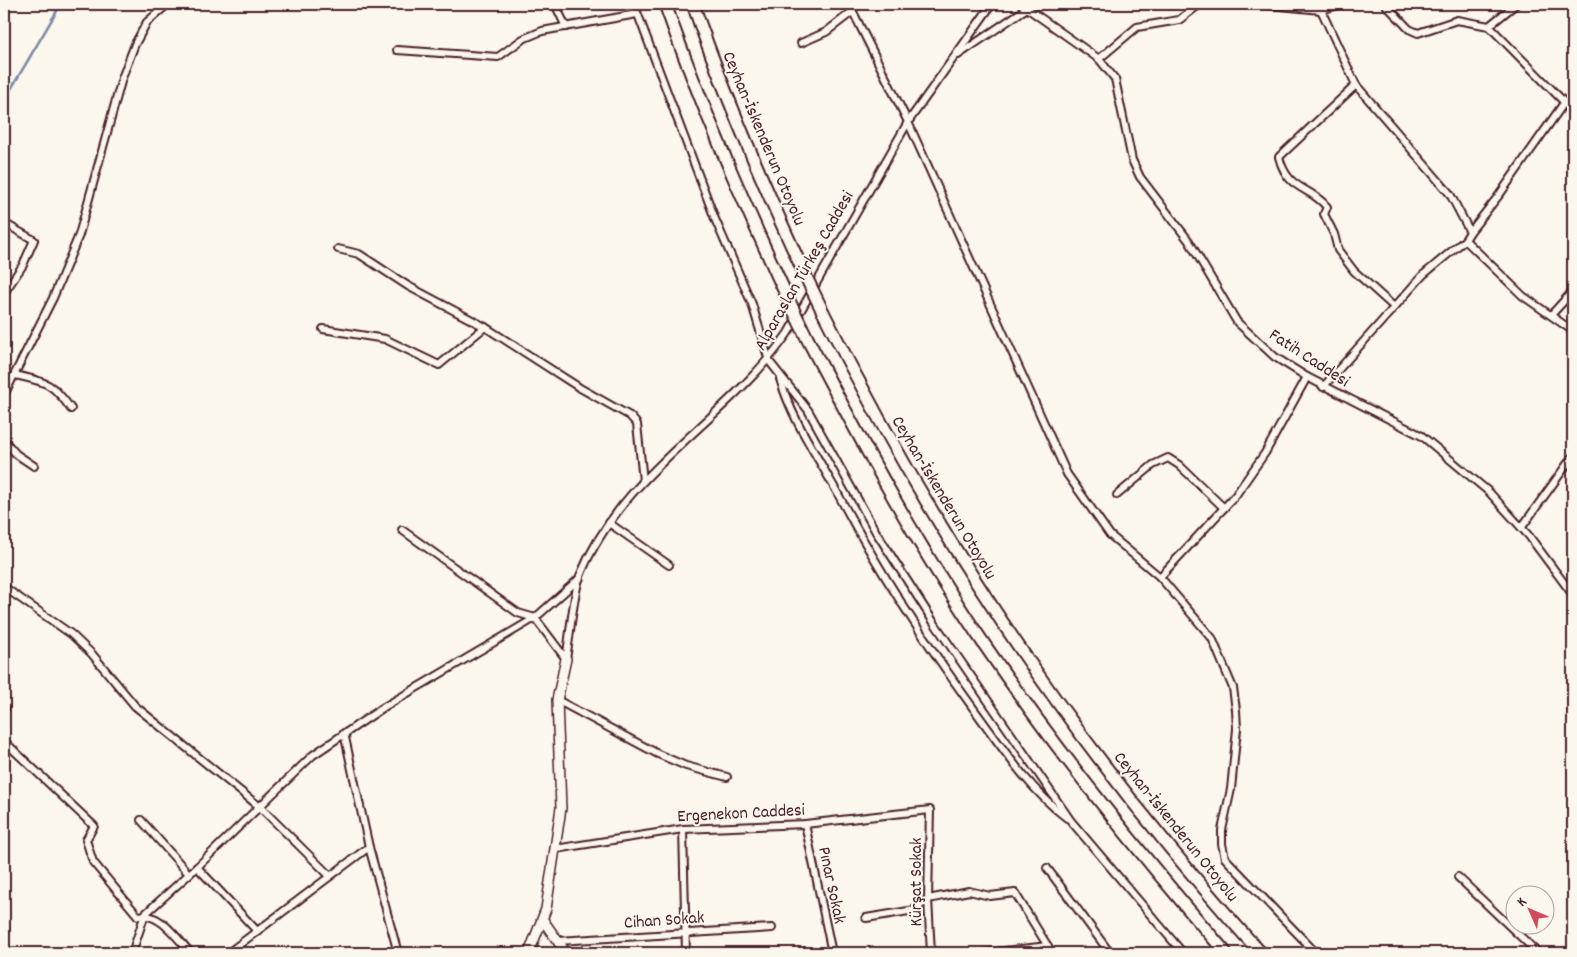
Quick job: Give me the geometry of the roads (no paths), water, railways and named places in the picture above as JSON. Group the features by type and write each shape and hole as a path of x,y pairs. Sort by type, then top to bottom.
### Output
{"highway":[{"path":"666,4 702,106 736,186 808,340 877,468 983,643 1108,814 1226,953"},
{"name":"Ceyhan-İskenderun Otoyolu","path":"693,4 726,96 759,176 823,312 863,392 899,456 1004,629 1128,798 1261,953"}],"street":[{"path":"4,395 53,298 78,236 122,78 135,44 147,22 168,4"},
{"path":"555,4 566,27"},
{"path":"634,4 716,219 752,304 769,361 808,410 876,532 933,621 1071,821 1183,953"},
{"path":"848,4 908,122 1068,474 1110,535 1160,577 1212,638 1233,688 1237,729 1231,789 1222,830 1225,858 1316,953"},
{"name":"Alparaslan Türkeş Caddesi","path":"580,578 609,523 643,481 769,361 788,333 872,182 908,122 992,4"},
{"path":"1098,58 1137,27 1179,20 1200,4"},
{"path":"1260,4 1321,10 1342,4"},
{"path":"1384,4 1409,29 1418,33 1457,20 1489,26 1529,64 1573,111"},
{"path":"1489,26 1516,4"},
{"path":"953,59 1024,6"},
{"name":"Fatih Caddesi","path":"1024,6 1098,58 1115,79 1132,160 1140,177 1189,241 1237,322 1275,357 1307,378 1422,436 1489,492 1522,528 1573,595"},
{"path":"1321,10 1356,85 1450,194 1470,232"},
{"path":"800,43 826,32 852,12"},
{"path":"397,50 498,57 523,39 542,31 637,14"},
{"path":"1356,85 1279,157 1283,172 1302,190 1319,197 1327,207 1324,214 1338,250 1348,264 1394,307"},
{"path":"1323,387 1424,275 1465,240 1564,103"},
{"path":"4,223 34,240 22,265 4,293"},
{"path":"1465,240 1523,296 1573,331"},
{"path":"338,250 360,254 408,286 485,327 580,388 630,416 637,424 643,481"},
{"path":"1551,314 1573,291"},
{"path":"323,329 385,338 439,365 485,327"},
{"path":"778,373 789,408 850,520 935,656 989,730 1046,802 1071,821"},
{"path":"15,375 39,380 57,390 71,409"},
{"path":"1160,577 1235,496 1265,453 1307,378"},
{"path":"4,440 16,454 34,466"},
{"path":"1522,528 1573,456"},
{"path":"1117,495 1153,465 1168,458 1179,465 1224,508"},
{"path":"609,523 669,564"},
{"path":"402,530 518,613 534,618 566,659"},
{"path":"4,741 94,826 86,840 93,862 138,916 145,914 197,868 313,755 344,733 534,618 580,578"},
{"path":"529,953 543,920 561,808 557,700 580,578"},
{"path":"4,587 71,634 92,654 135,706 260,807 330,876"},
{"path":"557,700 658,754 686,766 727,777"},
{"path":"344,733 369,846 398,953"},
{"name":"Ergenekon Caddesi","path":"555,849 683,829 805,824 930,810"},
{"name":"Kürşat Sokak","path":"930,810 928,900 931,953"},
{"path":"141,820 189,874"},
{"name":"Pınar Sokak","path":"805,824 832,953"},
{"path":"683,829 686,953"},
{"path":"228,953 369,846"},
{"path":"197,868 257,931"},
{"path":"1047,868 1110,953"},
{"path":"1458,877 1538,953"},
{"path":"866,918 915,910 928,900 969,891 990,896 1015,893 1052,953"},
{"path":"132,953 145,914"},
{"path":"145,914 156,918 191,953"},
{"path":"543,920 566,953"},
{"name":"Cihan Sokak","path":"558,941 772,928"},
{"path":"985,953 1013,952 1048,946"}],"waterway":[{"path":"4,101 61,4"}]}
